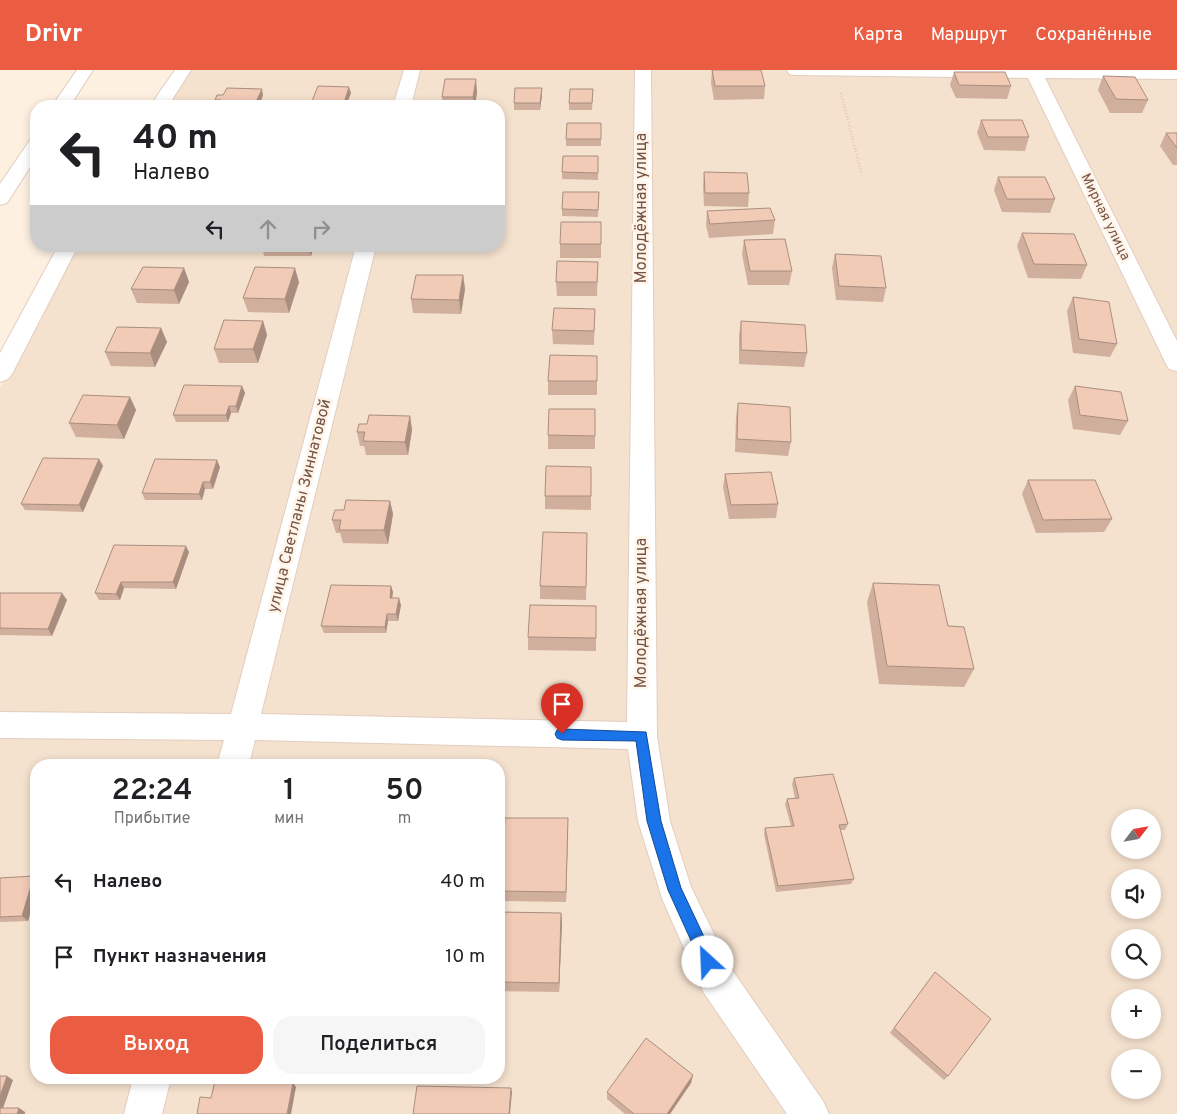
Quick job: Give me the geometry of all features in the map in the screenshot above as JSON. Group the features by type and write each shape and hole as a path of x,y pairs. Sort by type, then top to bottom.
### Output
{"street":[{"path":"65,100 85,70"},
{"path":"163,100 183,70"},
{"path":"404,100 412,70"},
{"name":"Молодёжная улица","path":"643,70 642,736 654,821 675,890 717,980 810,1114"},
{"path":"796,70 1177,74"},
{"name":"Мирная улица","path":"1034,71 1177,364"},
{"path":"0,199 30,153"},
{"path":"0,374 65,252"},
{"name":"улица Светланы Зиннатовой","path":"234,759 364,252"},
{"path":"0,725 242,727 642,736"},
{"path":"143,1114 150,1084"}],"path":[{"path":"836,70 861,172"}],"shaded area":[{"path":"174,70 1177,70 1177,1114 0,1114 0,387 74,252 505,252 505,100 157,100"}],"building":[{"path":"712,70 761,70 765,86 715,86"},
{"path":"954,72 1005,72 1011,86 959,85"},
{"path":"1103,76 1135,77 1148,100 1116,99"},
{"path":"445,79 476,79 473,97 442,97"},
{"path":"318,86 349,87 345,100 312,100"},
{"path":"227,88 262,89 257,100 215,100 217,95 223,95"},
{"path":"515,88 542,88 540,103 514,103"},
{"path":"570,89 593,89 592,103 569,103"},
{"path":"981,120 1022,120 1029,137 988,137"},
{"path":"567,123 601,123 601,139 566,139"},
{"path":"1166,133 1177,133 1177,148"},
{"path":"563,156 598,156 598,173 562,172"},
{"path":"704,172 747,173 749,193 705,193"},
{"path":"998,177 1045,177 1055,199 1007,199"},
{"path":"563,192 599,192 598,210 562,209"},
{"path":"770,208 775,220 710,224 707,211"},
{"path":"561,222 601,222 601,244 560,244"},
{"path":"1022,233 1074,234 1087,265 1034,264"},
{"path":"785,239 792,271 750,271 744,240"},
{"path":"835,254 881,256 886,288 839,286"},
{"path":"557,261 598,262 597,282 556,282"},
{"path":"143,267 184,268 174,290 131,289"},
{"path":"255,267 295,268 285,299 243,298"},
{"path":"416,275 463,275 459,300 411,299"},
{"path":"1073,297 1109,302 1117,344 1079,339"},
{"path":"554,308 595,309 594,331 552,330"},
{"path":"224,320 263,321 253,349 214,349"},
{"path":"741,321 805,325 807,353 741,350"},
{"path":"117,327 161,328 150,353 105,352"},
{"path":"550,355 597,356 597,381 548,381"},
{"path":"184,385 242,386 236,406 229,406 226,415 173,415"},
{"path":"1075,386 1121,392 1128,421 1080,415"},
{"path":"83,395 130,397 117,425 69,423"},
{"path":"738,403 790,407 791,442 737,439"},
{"path":"549,409 595,409 595,436 548,435"},
{"path":"369,415 410,416 405,442 363,441 365,432 357,432 359,424 367,424"},
{"path":"43,458 99,459 79,505 21,504"},
{"path":"155,459 217,460 210,482 203,482 199,494 142,493"},
{"path":"546,466 591,467 591,496 545,496"},
{"path":"771,472 778,504 731,505 725,474"},
{"path":"1028,480 1095,480 1112,519 1043,520"},
{"path":"346,500 390,501 384,530 339,530 341,520 332,520 335,510 344,510"},
{"path":"543,532 587,533 586,587 540,586"},
{"path":"114,545 186,546 173,582 121,582 116,594 95,593"},
{"path":"873,583 939,585 948,626 964,627 974,669 887,666"},
{"path":"331,585 391,586 390,598 399,598 396,614 387,614 385,627 321,626"},
{"path":"0,593 62,593 48,629 0,628"},
{"path":"530,605 596,606 596,638 528,637"},
{"path":"833,774 848,824 839,825 854,879 778,886 765,828 794,826 787,799 799,798 794,778"},
{"path":"505,818 568,818 566,892 505,891"},
{"path":"30,876 30,889 22,916 0,917 0,878"},
{"path":"505,912 561,913 559,983 505,982"},
{"path":"935,972 991,1019 948,1076 894,1028"},
{"path":"646,1038 693,1075 667,1114 634,1114 607,1092"},
{"path":"0,1076 7,1076 0,1096"},
{"path":"214,1084 293,1084 287,1114 197,1114 200,1097 211,1098"},
{"path":"417,1086 511,1088 509,1114 413,1114"},
{"path":"0,1108 19,1108 17,1114 0,1114"}],"route":[{"path":"562,734 642,736 654,821 675,890 708,962"}]}
